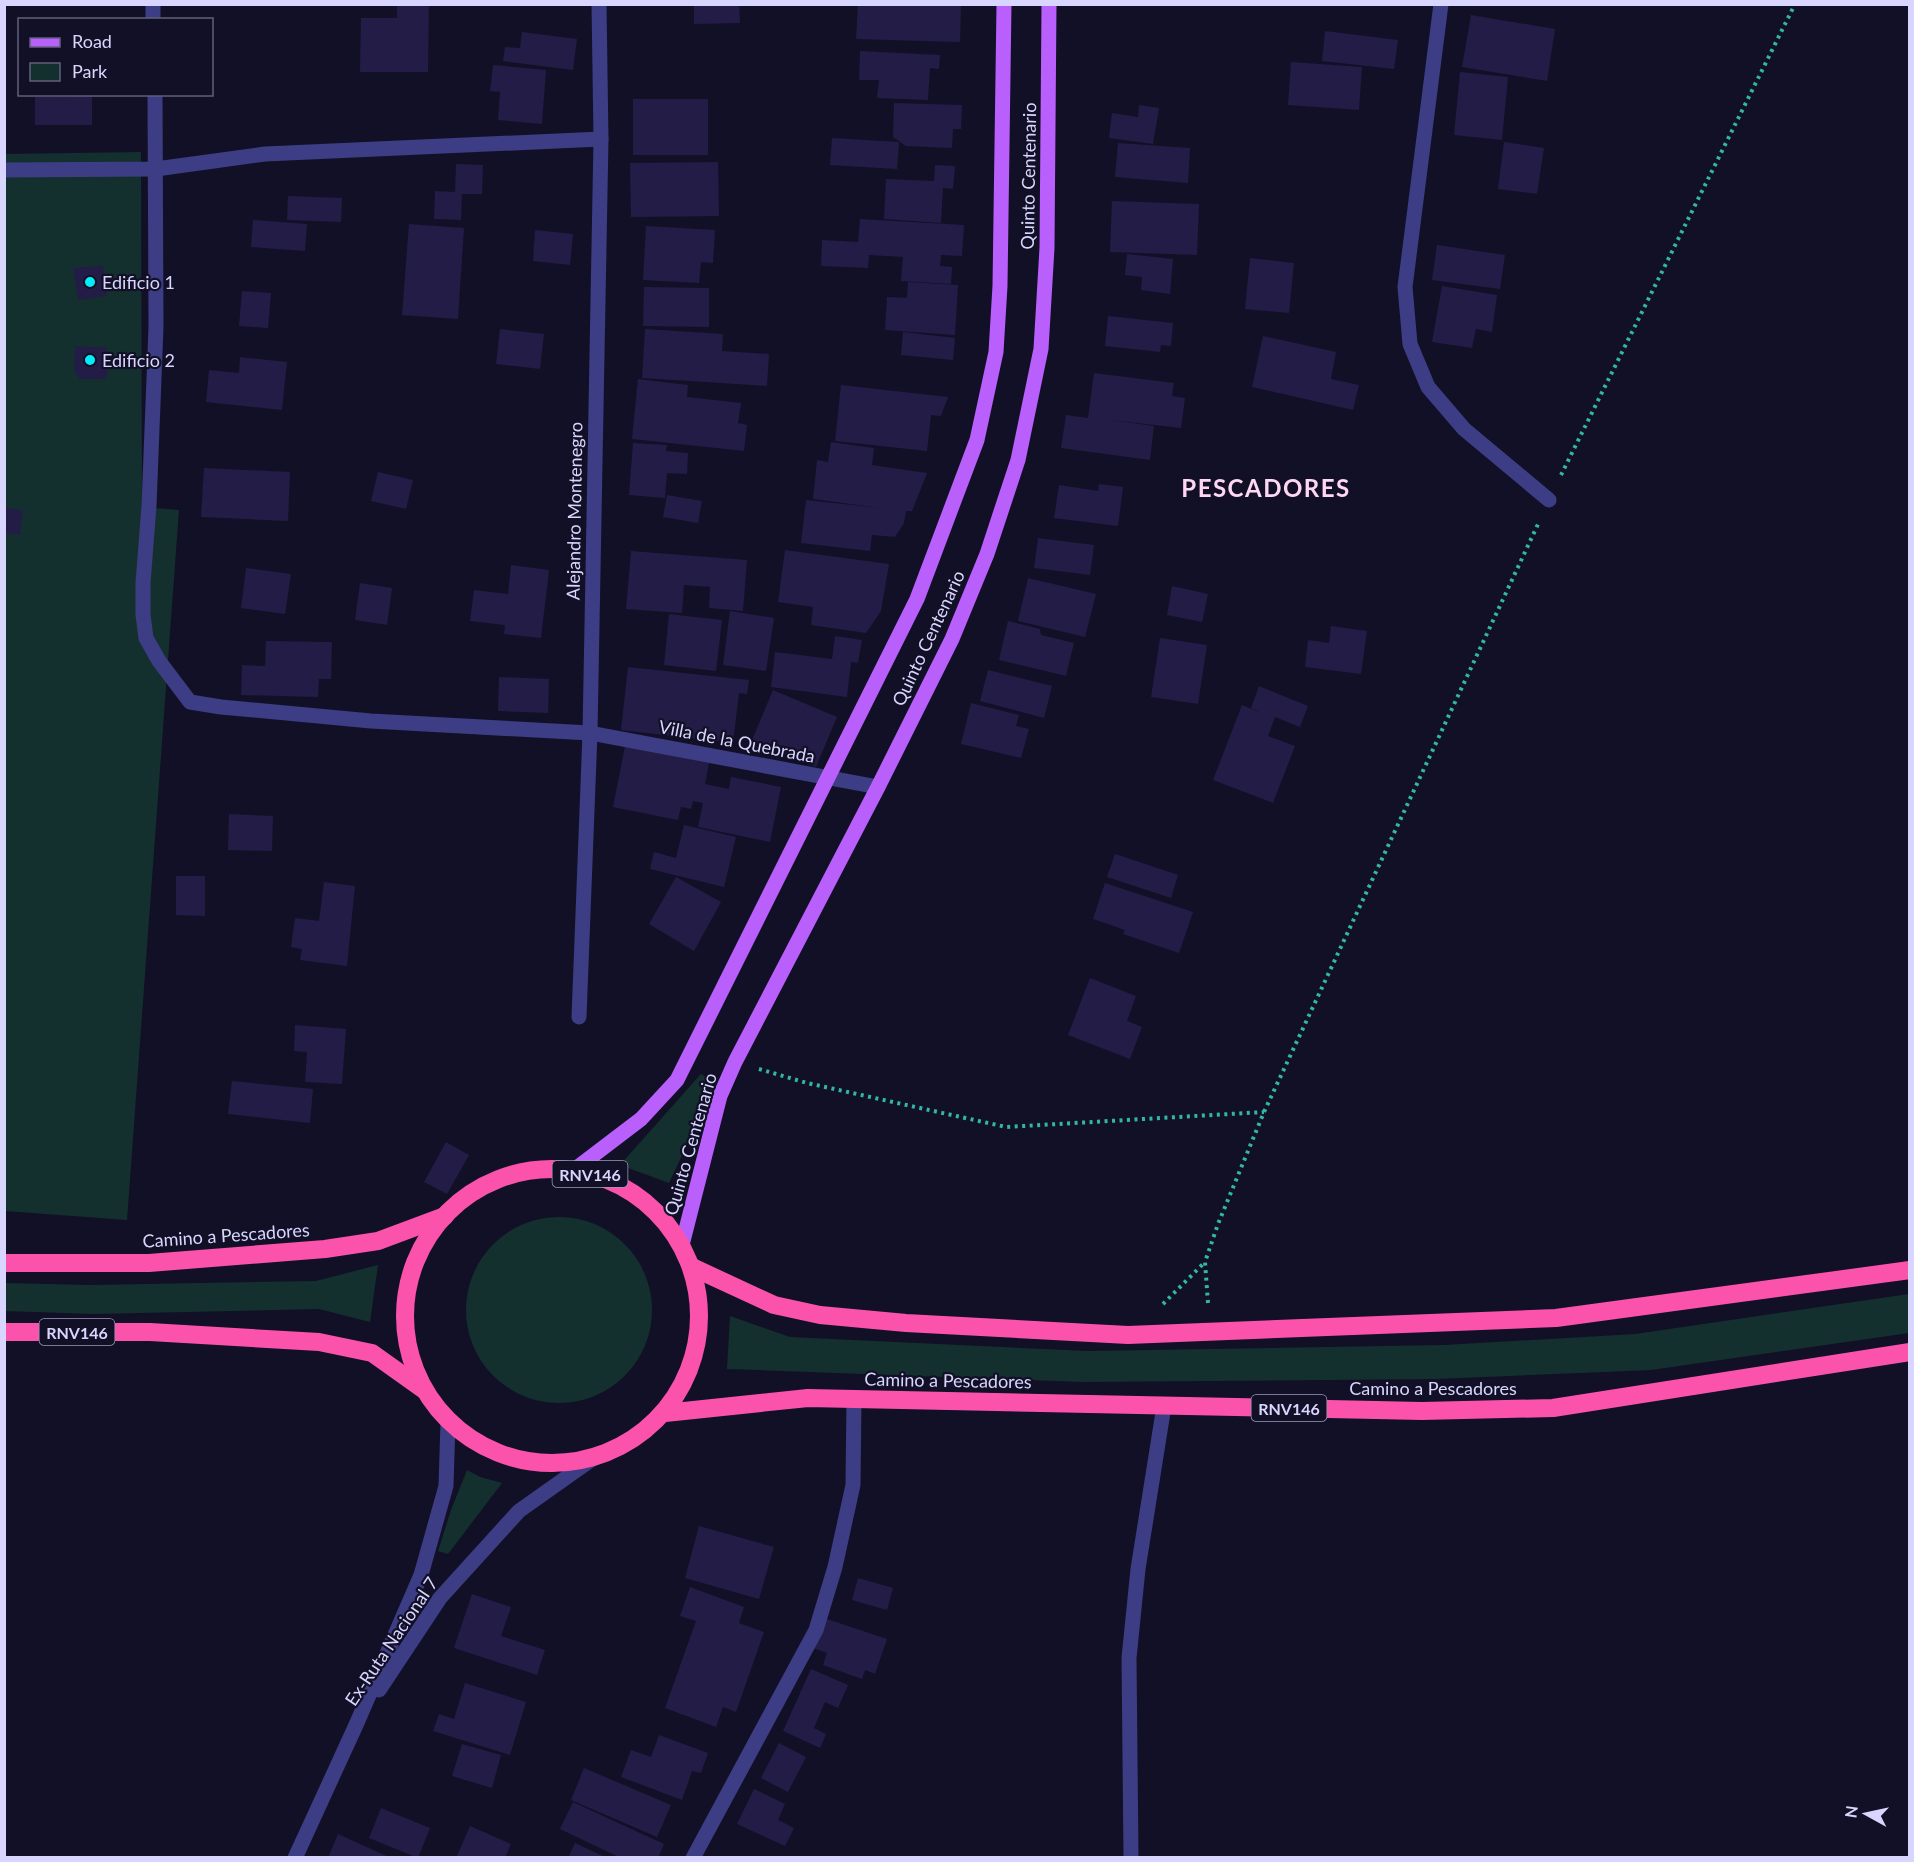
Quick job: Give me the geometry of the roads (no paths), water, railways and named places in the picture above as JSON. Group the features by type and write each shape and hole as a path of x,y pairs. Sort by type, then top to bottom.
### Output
{"highway":[{"name":"RNV146","path":"538,1169 574,1170 607,1178 637,1195 663,1218 682,1245 692,1267 699,1301 698,1343 680,1392 665,1413 591,1460 553,1465 514,1460 479,1445 448,1422 424,1390 410,1355 405,1318 409,1281 423,1246 444,1215 472,1192 504,1177 538,1169"},
{"name":"Camino a Pescadores","path":"4,1263 149,1263 325,1249 378,1240 444,1215"},
{"path":"692,1267 774,1305 820,1316 1128,1335 1556,1318 1910,1270"},
{"name":"RNV146","path":"4,1332 150,1332 319,1342 372,1353 424,1390"},
{"name":"Camino a Pescadores","path":"665,1413 808,1398 1422,1411 1553,1408 1910,1352"}],"main road":[{"name":"Quinto Centenario","path":"574,1170 641,1119 676,1080 829,779 917,599 977,440 996,352 1000,286 1004,4"},
{"name":"Quinto Centenario","path":"682,1245 720,1096 735,1062 878,788 952,639 987,554 1018,460 1041,349 1047,248 1049,4"}],"street":[{"name":"Alejandro Montenegro","path":"579,1017 590,733 601,139 599,4"},
{"path":"1442,4 1405,287 1410,344 1428,387 1464,429 1549,500"},
{"name":"Villa de la Quebrada","path":"155,96 156,338 143,615 146,638 159,661 190,702 371,721 590,733 878,788"},
{"path":"4,170 156,169 265,154 601,139"},
{"path":"693,1857 816,1630 835,1567 854,1485 855,1399"},
{"path":"1131,1857 1130,1658 1138,1569 1164,1406"},
{"name":"Ex-Ruta Nacional 7","path":"295,1857 422,1575 446,1486 448,1422"},
{"name":"Ex-Ruta Nacional 7","path":"356,1725 440,1598 519,1511 591,1460"}],"place":[{"name":"Edificio 1","path":"90,282"},
{"name":"Edificio 2","path":"90,360"}],"district":[{"name":"PESCADORES","path":"1266,487"}]}
